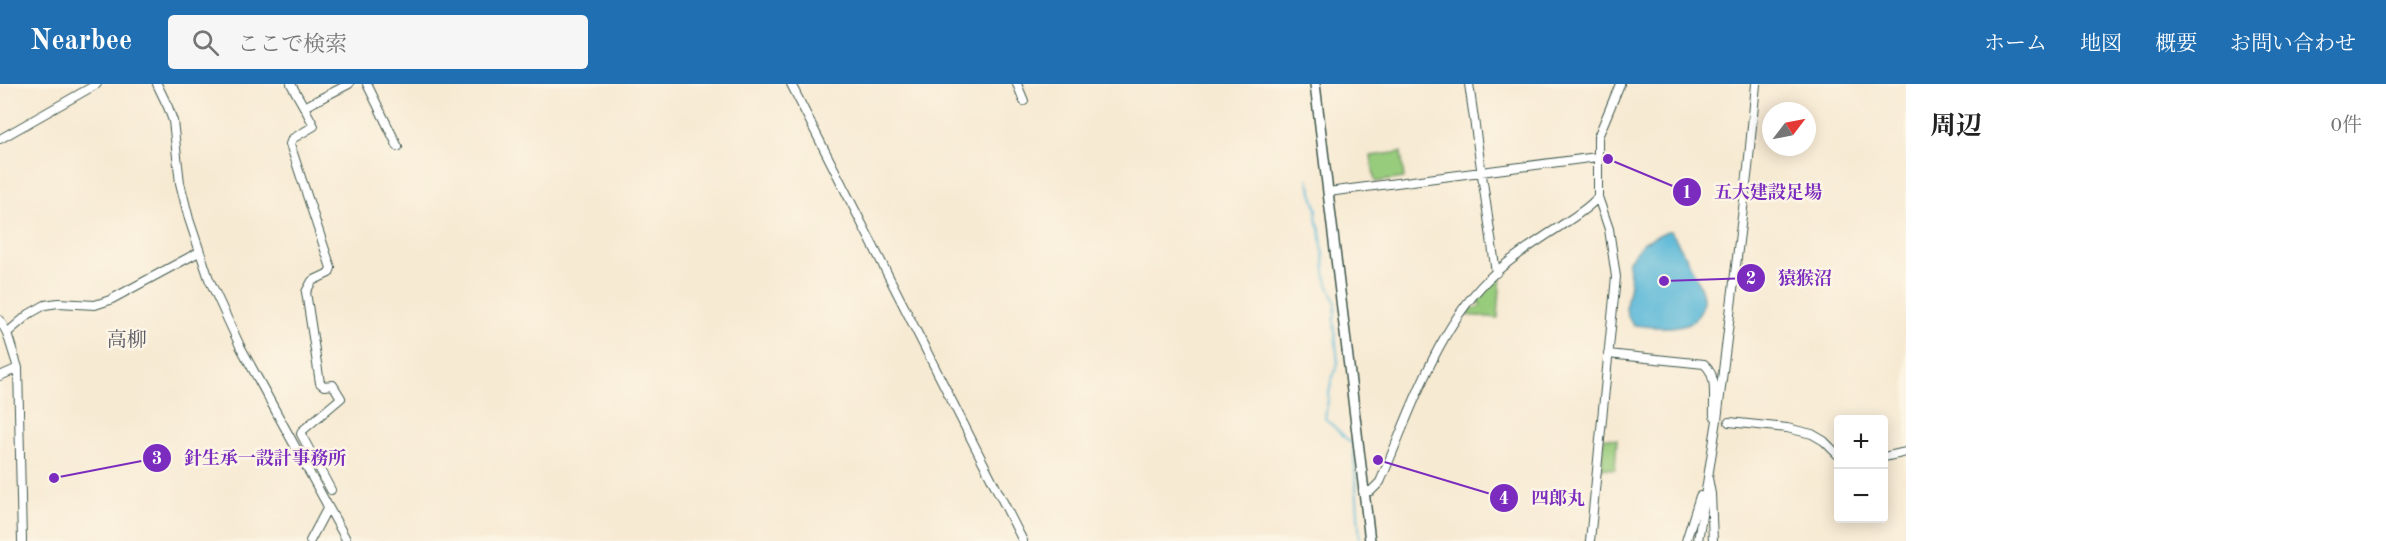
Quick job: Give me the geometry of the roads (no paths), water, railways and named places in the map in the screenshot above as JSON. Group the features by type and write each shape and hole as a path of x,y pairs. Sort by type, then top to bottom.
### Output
{"street":[{"path":"0,139 97,84"},
{"path":"157,84 172,121 180,183 199,252 221,307 347,541"},
{"path":"291,84 314,126 292,139 290,144 332,268 329,273 312,281 306,292 320,383 324,386 333,385 341,398 301,434 331,490"},
{"path":"304,107 349,84"},
{"path":"367,84 398,147"},
{"path":"791,84 1023,541"},
{"path":"1017,84 1024,101"},
{"path":"1315,84 1370,541"},
{"path":"1469,84 1496,273"},
{"path":"1590,541 1616,277 1609,229 1598,197 1597,157 1599,137 1620,84"},
{"path":"1698,541 1717,420 1756,84"},
{"path":"1328,192 1597,157"},
{"path":"1363,491 1371,490 1380,482 1413,404 1444,340 1471,299 1496,273 1584,210 1598,197"},
{"path":"7,333 37,308 58,303 95,305 110,300 199,252"},
{"path":"0,320 7,333 18,368 22,541"},
{"path":"1608,354 1704,364 1714,384 1714,408 1717,420"},
{"path":"0,376 18,368"},
{"path":"1729,422 1787,428 1812,434 1834,450"},
{"path":"1888,456 1906,452"},
{"path":"1686,541 1707,477"},
{"path":"1707,477 1712,494 1713,541"},
{"path":"310,541 328,507"}],"water":[{"path":"1671,231 1699,285 1703,299 1701,310 1695,318 1677,326 1634,325 1626,309 1630,286 1628,261 1644,242"}],"waterway":[{"path":"1308,179 1317,209 1316,218 1320,229 1326,279 1336,303 1334,322 1338,364 1331,382 1325,418 1353,445 1360,541"}],"place":[{"name":"五大建設足場","path":"1608,159"},
{"name":"猿猴沼","path":"1664,281"},
{"name":"四郎丸","path":"1378,460"},
{"name":"針生承一設計事務所","path":"54,478"}],"district":[{"name":"高柳","path":"127,341"}]}
